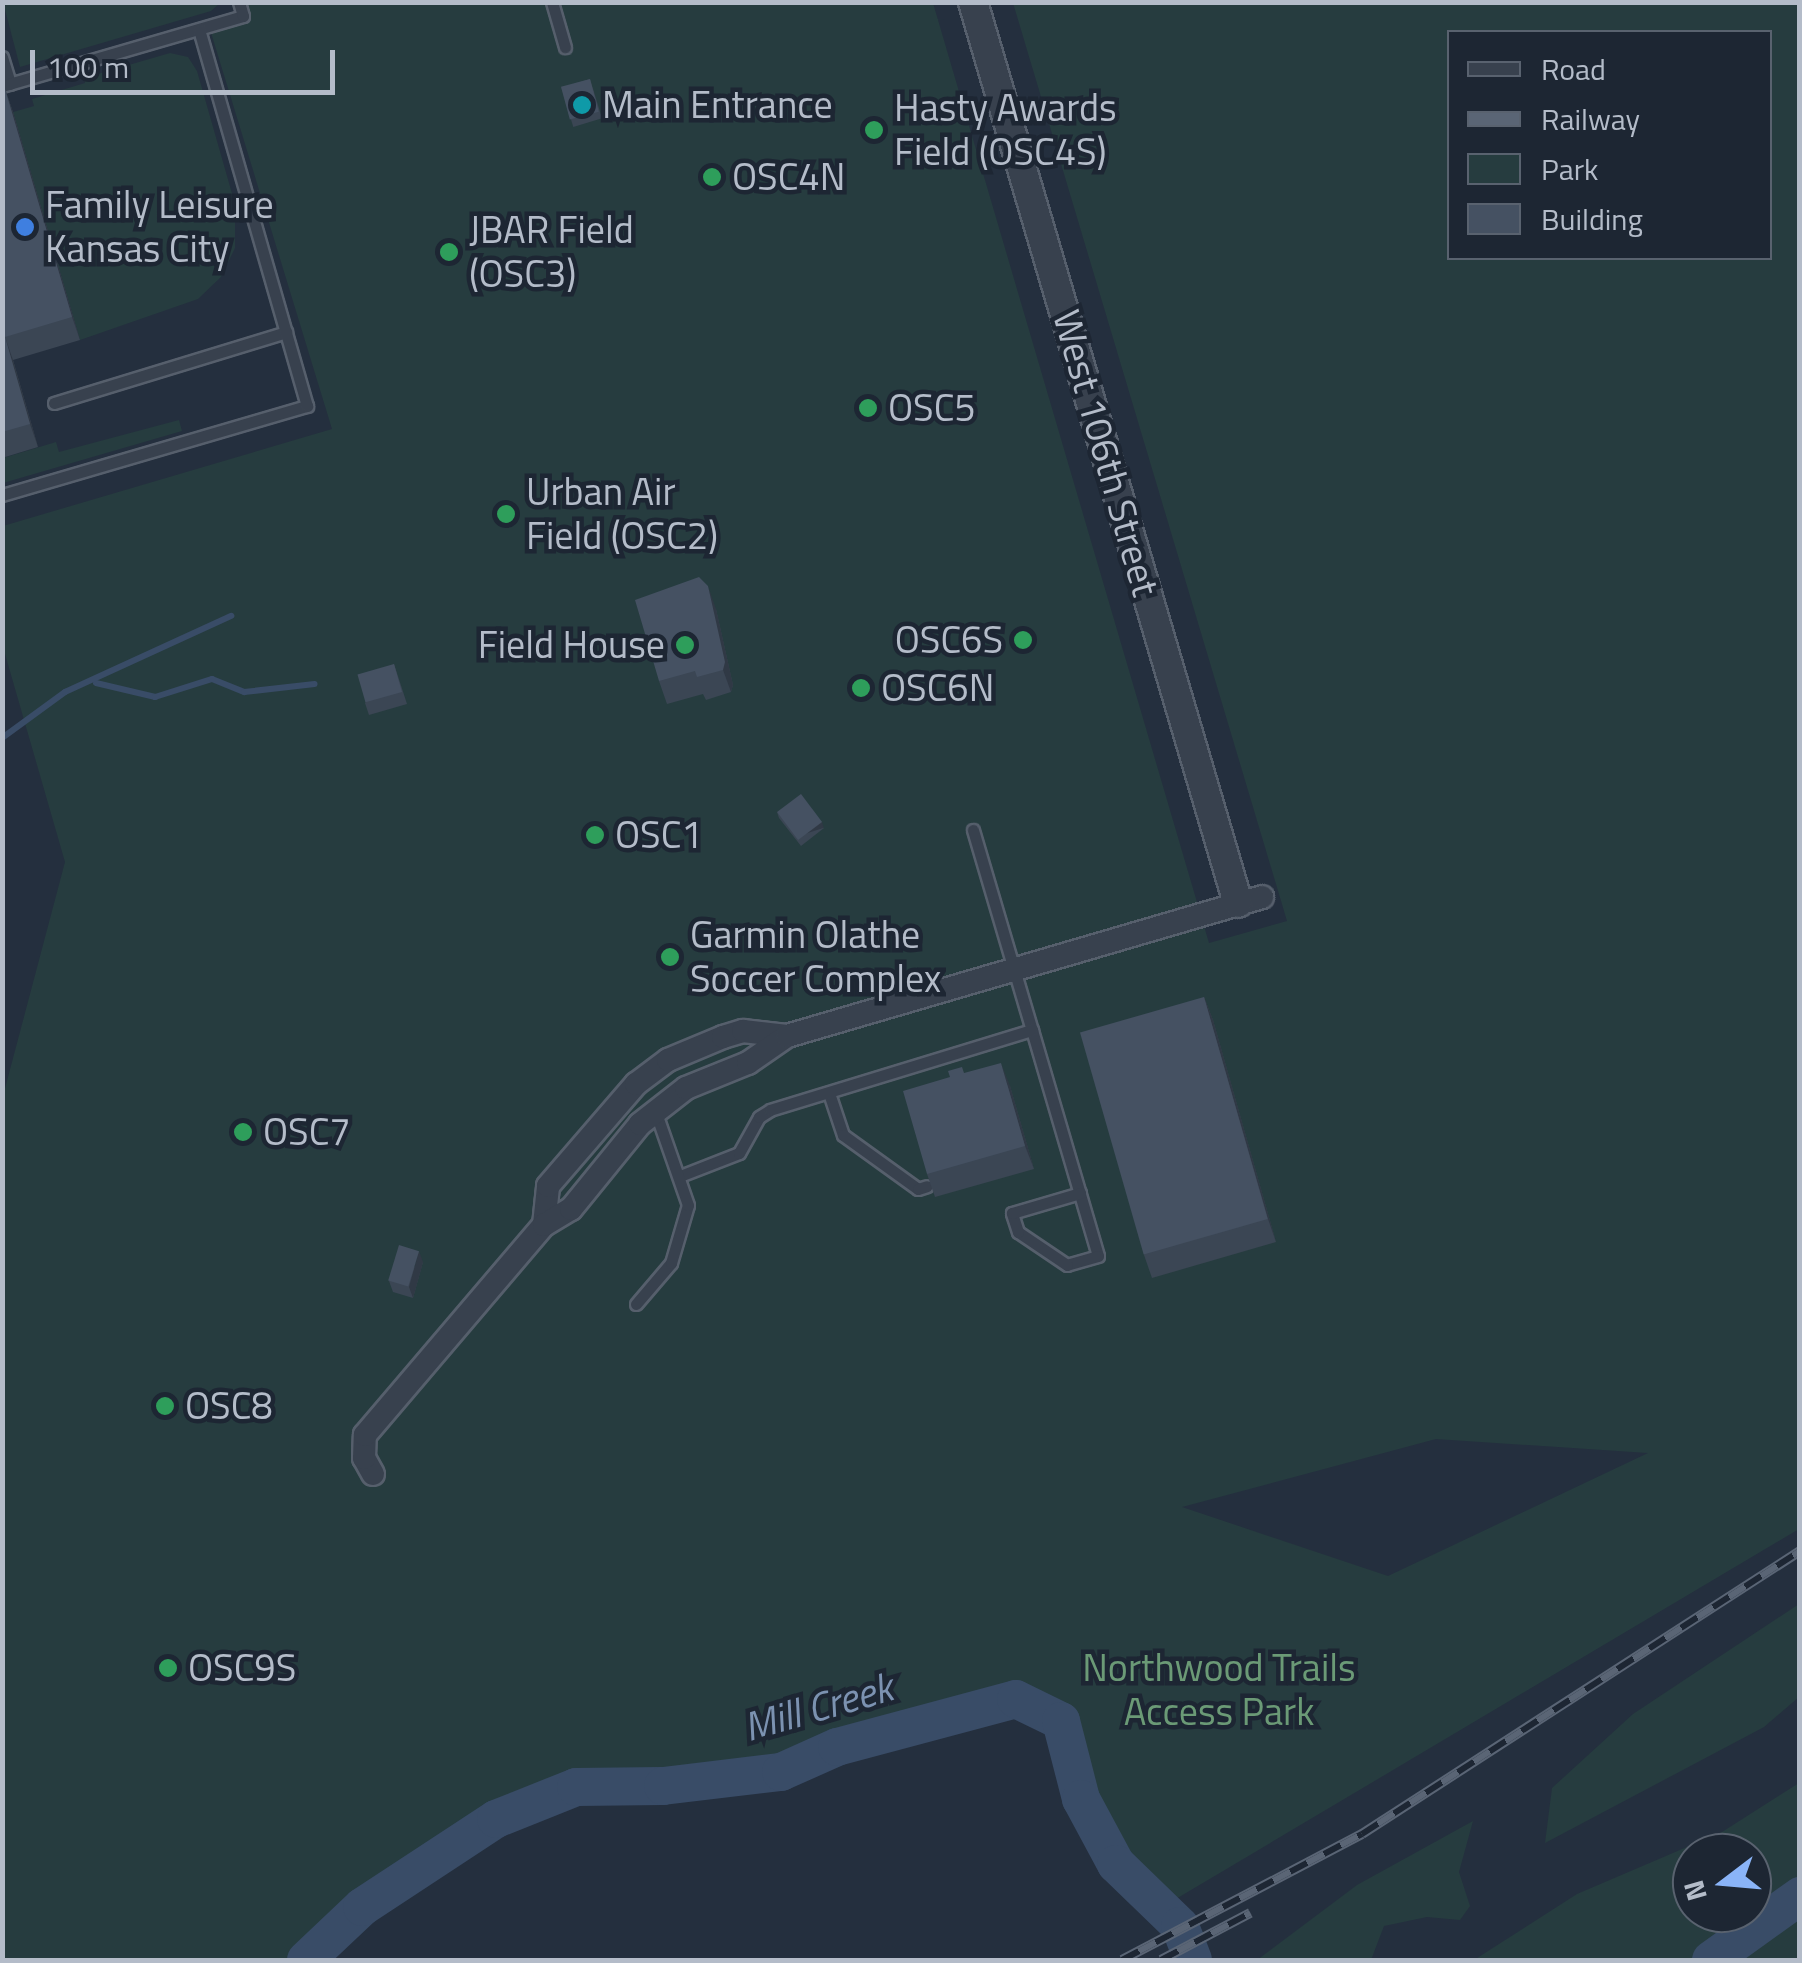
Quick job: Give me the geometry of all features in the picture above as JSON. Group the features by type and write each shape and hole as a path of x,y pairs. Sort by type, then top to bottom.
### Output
{"street":[{"name":"West 106th Street","path":"972,2 1250,900"},
{"path":"374,1474 364,1458 365,1435 544,1226 570,1209 655,1110 787,1036 1250,900"},
{"path":"544,1226 548,1186 636,1084 668,1060 723,1037 743,1032 787,1036"}],"lane":[{"path":"2,57 6,85 243,16 239,2"},
{"path":"552,2 564,47"},
{"path":"2,495 307,406 199,30"},
{"path":"54,402 286,332"},
{"path":"973,830 1013,969 1080,1192 1098,1256 1067,1266 1018,1232 1012,1213 1080,1192"},
{"path":"680,1176 738,1153 759,1117 770,1110 1032,1030"},
{"path":"829,1092 843,1135 918,1189 927,1186"},
{"path":"636,1304 684,1238 688,1205 655,1110"}],"green space":[{"path":"3,2 220,3 211,11 20,67"},
{"name":"Garmin Olathe Soccer Complex","path":"239,2 933,3 1209,943 1287,921 1013,3 1799,3 1799,1529 1159,1909 1116,1864 1081,1799 1061,1721 1016,1699 837,1747 781,1772 663,1786 575,1787 496,1819 362,1907 306,1960 3,1960 3,1096 65,862 3,647 3,526 332,429 209,26 243,16","holes":["1436,1439 1648,1453 1388,1576 1182,1507"]},
{"path":"170,53 188,57 197,71 235,204 235,248 221,277 198,299 80,340 13,112 34,106 32,99 85,83 84,78"},
{"path":"179,420 182,431 3,483 3,458 56,442 59,452"},
{"path":"1799,1604 1799,1697 1764,1727 1545,1843 1552,1788 1633,1714"},
{"path":"1799,1783 1799,1960 1474,1960 1577,1894 1672,1853 1672,1933 1772,1933 1772,1833 1720,1833"},
{"path":"1473,1821 1459,1872 1470,1906 1460,1920 1427,1917 1384,1926 1371,1960 1257,1960 1357,1885"}],"building":[{"name":"Main Entrance","path":"590,79 599,112 570,120 561,87"},
{"name":"Family Leisure Kansas City","path":"5,89 72,317 5,337 30,424 2,432 2,90"},
{"name":"Field House","path":"699,577 708,586 725,662 723,670 697,677 695,671 659,681 635,600"},
{"path":"394,664 402,692 365,702 357,674"},
{"path":"801,794 822,822 798,840 777,812"},
{"path":"1204,997 1268,1219 1144,1255 1080,1033"},
{"path":"1001,1063 1025,1146 927,1174 903,1091 950,1077 948,1071 962,1067 964,1073"},
{"path":"399,1245 419,1251 408,1287 388,1280"}],"waterway":[{"path":"2,738 65,692 231,616"},
{"path":"96,683 155,697 212,679 244,692 315,684"},
{"name":"Mill Creek","path":"306,1960 362,1907 496,1819 576,1787 663,1786 781,1772 837,1747 1016,1699 1061,1721 1081,1799 1116,1864 1180,1926 1193,1960"},
{"name":"Mill Creek","path":"1711,1960 1800,1896"}],"railway":[{"path":"1122,1960 1362,1834 1800,1551"},
{"path":"1161,1960 1250,1913"}],"place":[{"name":"Main Entrance","path":"582,105"},
{"name":"Hasty Awards Field (OSC4S)","path":"874,130"},
{"name":"OSC4N","path":"712,177"},
{"name":"Family Leisure Kansas City","path":"25,227"},
{"name":"JBAR Field (OSC3)","path":"449,252"},
{"name":"OSC5","path":"868,408"},
{"name":"Urban Air Field (OSC2)","path":"506,514"},
{"name":"OSC6S","path":"1023,640"},
{"name":"Field House","path":"685,645"},
{"name":"OSC6N","path":"861,688"},
{"name":"OSC1","path":"595,835"},
{"name":"Garmin Olathe Soccer Complex","path":"670,957"},
{"name":"OSC7","path":"243,1132"},
{"name":"OSC8","path":"165,1406"},
{"name":"OSC9S","path":"168,1668"}],"park label":[{"name":"Northwood Trails Access Park","path":"1219,1690"}]}
